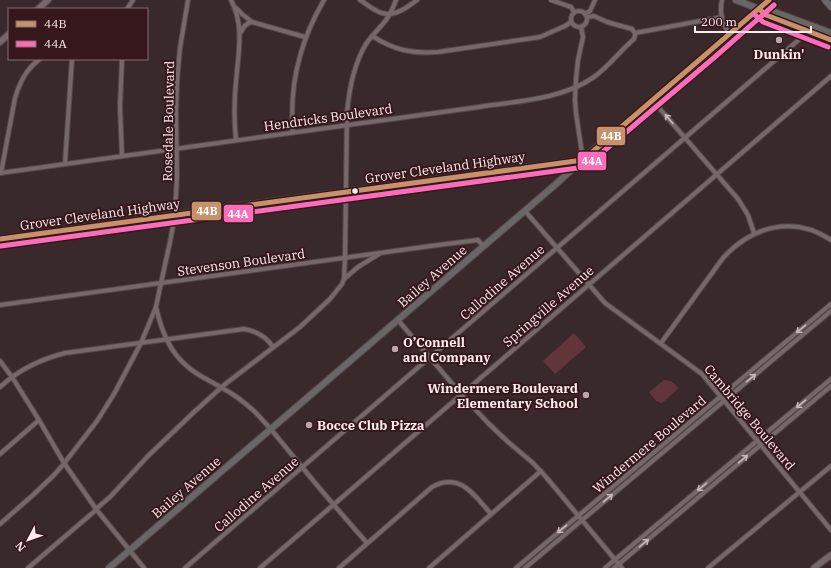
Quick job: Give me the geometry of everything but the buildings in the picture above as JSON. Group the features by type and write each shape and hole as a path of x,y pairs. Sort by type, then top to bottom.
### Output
{"main road":[{"path":"736,0 759,9 772,11 831,33"},
{"name":"Bailey Avenue","path":"108,568 769,0"},
{"path":"825,0 831,6"},
{"path":"759,9 766,15 831,40"},
{"name":"Grover Cleveland Highway","path":"0,239 583,160"},
{"path":"555,163 563,165 566,168 565,176"}],"street":[{"path":"39,8 48,0"},
{"name":"Rosedale Boulevard","path":"0,524 34,495 54,475 91,430 114,394 141,343 156,307 175,215 177,189 177,81 180,48 188,0"},
{"path":"231,0 242,14 252,22 305,37"},
{"path":"293,132 292,103 298,63 305,37 317,11 324,0"},
{"path":"360,0 381,13 390,14 405,9 417,0"},
{"path":"28,568 96,510 182,422 222,388 300,327 319,310 342,284 344,279 345,258 348,101 353,78 366,45 390,14 396,0"},
{"path":"551,0 571,7 574,12"},
{"path":"595,0 586,16 586,22 583,26 576,27 572,24 570,18 574,12 579,10 586,16 594,16 607,22 632,29 635,33 722,17"},
{"path":"722,0 720,7 723,24 730,34"},
{"path":"234,5 238,17 240,34 235,100 236,140"},
{"path":"240,34 246,25 252,22"},
{"path":"372,36 389,46 406,51 423,53 438,52 534,38 547,34 571,22"},
{"path":"581,27 582,37 575,88 576,112 583,160"},
{"name":"Callodine Avenue","path":"185,568 814,27"},
{"name":"Hendricks Boulevard","path":"0,173 551,96 575,88 594,77 611,63 634,39 636,35 635,33"},
{"path":"0,42 8,35"},
{"path":"65,164 72,60"},
{"path":"122,60 120,101 122,156"},
{"path":"0,173 15,98 24,76 34,61"},
{"name":"Springville Avenue","path":"260,568 831,76"},
{"path":"653,100 738,199 750,220 754,234"},
{"name":"Cambridge Boulevard","path":"525,210 605,303 702,374 831,530"},
{"path":"661,343 723,258 737,244 754,234 772,228 781,227 797,227 820,234 831,240"},
{"name":"Stevenson Boulevard","path":"0,305 478,240 483,246"},
{"path":"344,279 358,267 381,253"},
{"name":"Windermere Boulevard","path":"525,568 723,399 831,304"},
{"path":"156,307 162,331 175,353 188,367 246,404 270,429 367,543"},
{"name":"Windermere Boulevard","path":"516,568 831,311"},
{"path":"398,319 430,358 491,426 533,463 554,486 622,568"},
{"path":"0,387 12,377 31,365 52,356 77,351 244,330 250,330 261,335 273,347"},
{"path":"0,361 39,420 64,463 96,510 144,568"},
{"path":"605,568 831,379"},
{"path":"614,568 831,386"},
{"path":"0,454 39,420"},
{"path":"708,568 831,466"},
{"path":"429,568 541,472"},
{"path":"339,568 432,487 441,483 456,482 465,486 491,514"},
{"path":"814,568 831,555"}],"shaded area":[{"path":"574,333 586,347 555,374 543,361"},
{"path":"664,380 671,381 679,388 662,403 656,401 649,392"}],"transit line":[{"name":"44B","path":"0,239 583,160 769,0"},
{"name":"44A","path":"1,246 585,167 774,5"},
{"name":"44B","path":"759,9 766,15 831,40"},
{"name":"44A","path":"754,14 763,22 828,47"}],"place":[{"name":"Dunkin'","path":"779,40"},
{"name":"O’Connell and Company","path":"395,349"},
{"name":"Windermere Boulevard Elementary School","path":"586,395"},
{"name":"Bocce Club Pizza","path":"309,425"}]}
